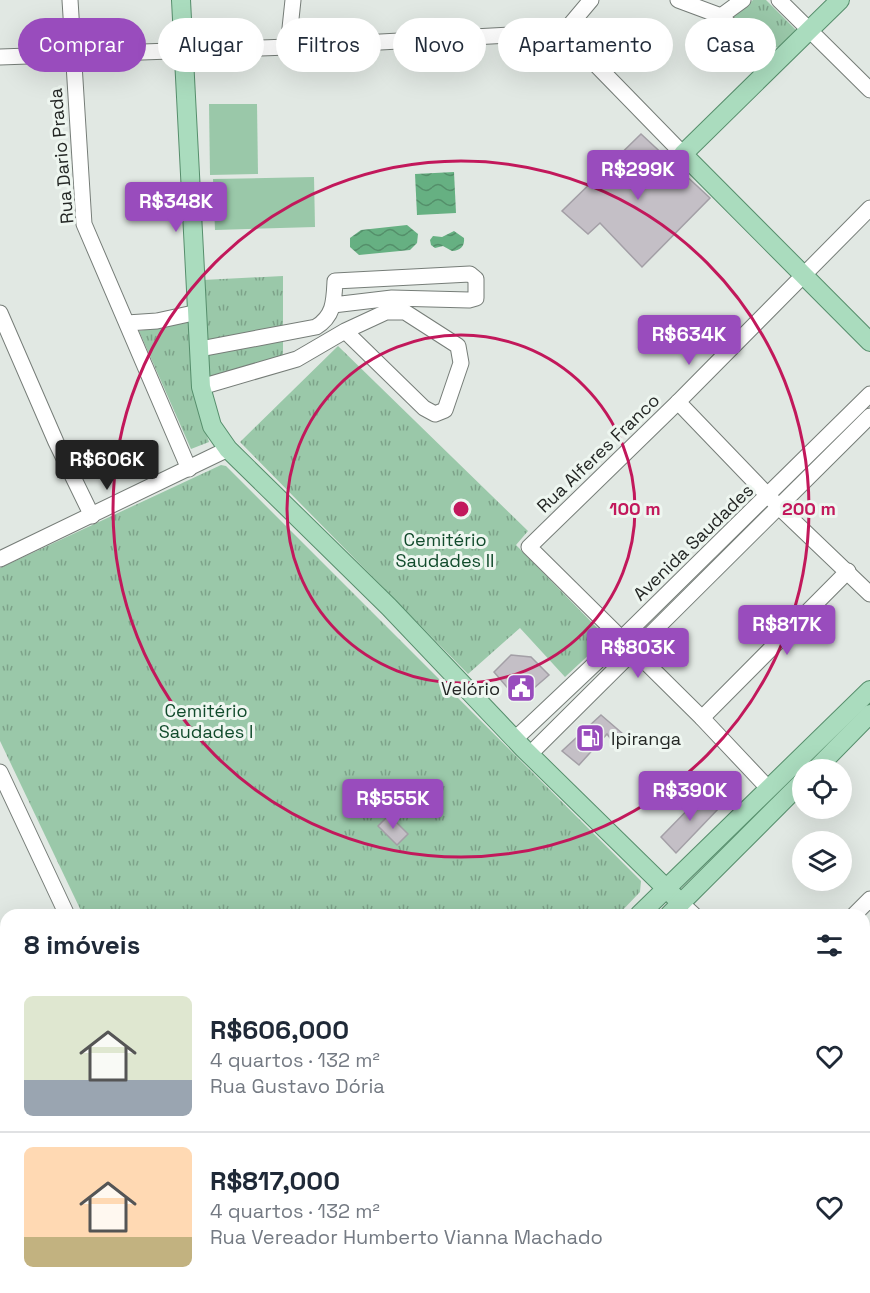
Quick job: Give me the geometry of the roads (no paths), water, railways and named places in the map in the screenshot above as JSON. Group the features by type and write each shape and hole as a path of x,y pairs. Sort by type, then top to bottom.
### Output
{"main road":[{"path":"181,0 182,18"},
{"path":"776,63 840,0"},
{"path":"185,72 201,387 212,426 228,449 389,607 515,739 666,889 680,909"},
{"path":"767,72 683,153 870,342"},
{"path":"645,909 870,690"},
{"path":"826,759 870,714"},
{"path":"683,909 792,793"}],"street":[{"name":"Rua Dario Prada","path":"70,0 71,18"},
{"path":"291,18 293,0"},
{"path":"576,18 591,0"},
{"path":"678,0 721,16 743,0"},
{"path":"779,0 870,90"},
{"path":"381,42 498,36"},
{"path":"0,57 18,56"},
{"name":"Rua Dario Prada","path":"73,72 84,224 189,469"},
{"path":"603,72 683,153"},
{"name":"Rua Alferes Franco","path":"621,639 529,547 678,402 802,273 870,208"},
{"path":"200,349 316,327 327,320 333,305 334,281 470,273 476,279 476,298 469,300 392,298 333,305"},
{"path":"127,323 157,321 198,312"},
{"path":"201,387 297,359 345,331 386,312 405,312 458,346 461,363 445,410 435,414 424,408 345,331"},
{"path":"0,313 56,442 92,516"},
{"name":"Avenida Saudades","path":"515,739 621,639 870,394"},
{"path":"678,402 780,508 870,594"},
{"name":"Avenida Saudades","path":"530,754 870,416"},
{"path":"0,559 228,449"},
{"path":"702,718 848,571"},
{"path":"621,639 702,718 769,789"},
{"path":"0,772 64,909"}],"water":[{"path":"454,172 456,213 417,215 415,174"},
{"path":"407,225 418,234 417,243 410,250 359,255 350,247 350,238 361,230"},
{"path":"454,231 464,238 460,249 452,251 443,246 435,248 431,245 430,240 433,236 442,237"}],"place":[{"name":"Velório","path":"521,688"},
{"name":"Ipiranga","path":"590,738"}],"park label":[{"name":"Cemitério Saudades II","path":"445,549"},
{"name":"Cemitério Saudades I","path":"206,720"}]}
